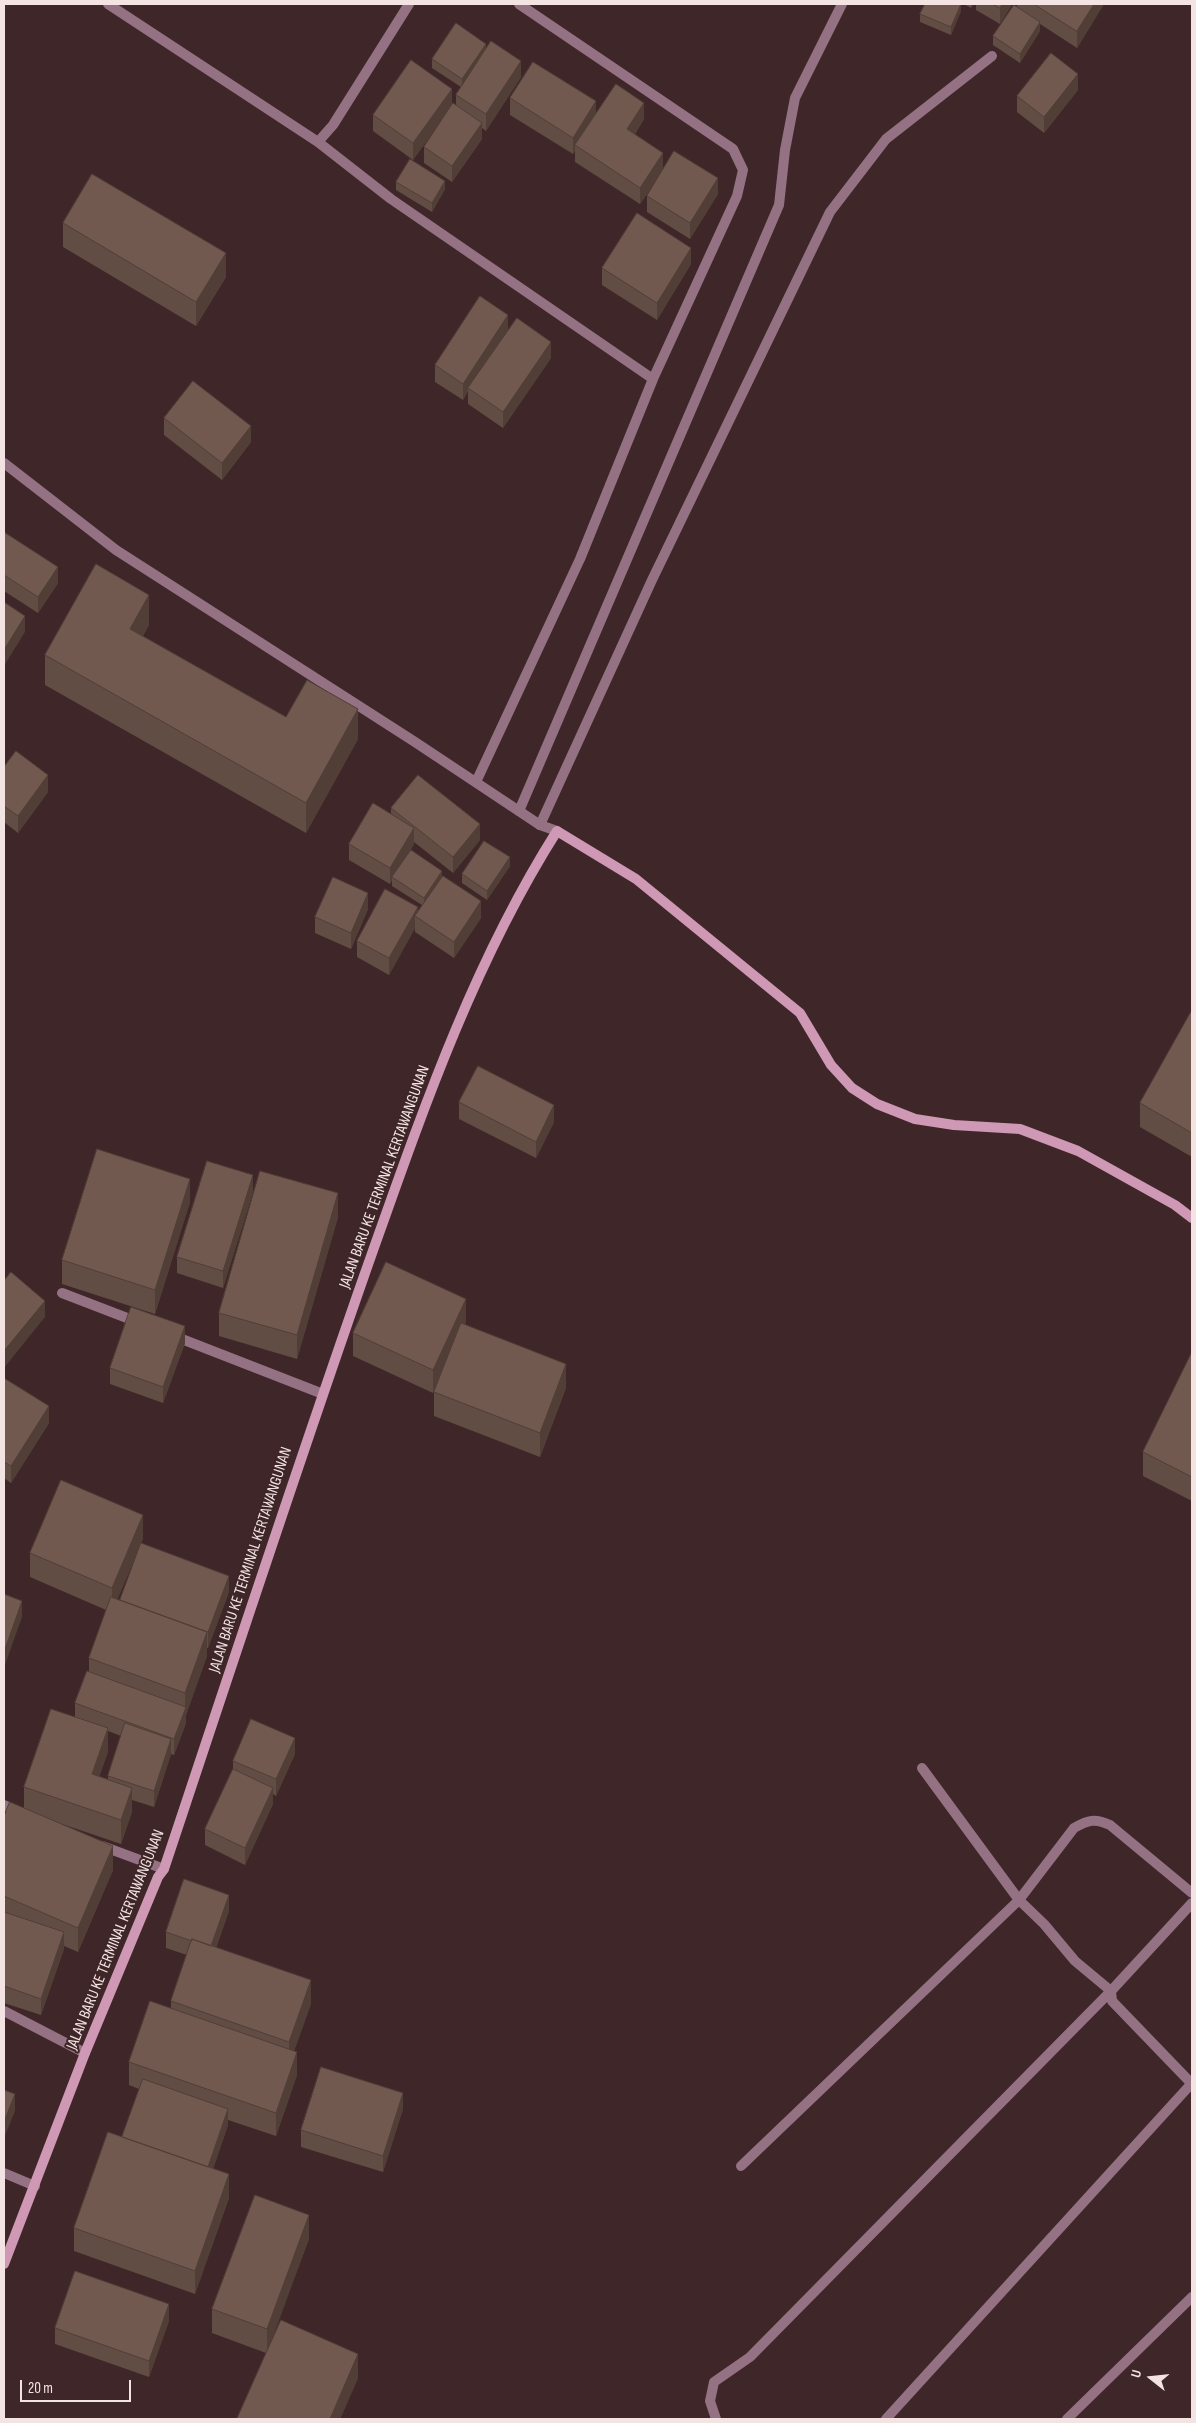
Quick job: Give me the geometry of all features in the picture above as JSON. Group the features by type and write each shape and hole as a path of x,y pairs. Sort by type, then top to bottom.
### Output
{"main road":[{"path":"558,831 636,879 800,1013 831,1065 852,1088 877,1104 915,1119 1020,1130 1078,1151 1175,1205 1192,1218"},
{"name":"JALAN BARU KE TERMINAL KERTAWANGUNAN","path":"4,2264 85,2054 155,1886 164,1869 323,1394 408,1151 457,1028 503,924 532,871 558,831"}],"street":[{"path":"108,4 318,142 391,199 653,379"},
{"path":"318,142 333,125 408,4"},
{"path":"476,782 580,559 653,379 737,196 743,170 733,149 519,4"},
{"path":"519,811 779,205 785,150 795,98 842,4"},
{"path":"540,825 652,580 830,212 886,139 992,56"},
{"path":"4,463 116,550 540,825 558,831"},
{"path":"62,1293 146,1326"},
{"path":"164,1333 323,1394"},
{"path":"886,2419 1192,2084 1112,2002 1110,1992 1075,1961 1044,1924 1019,1900 922,1768"},
{"path":"4,1805 30,1816"},
{"path":"741,2166 1019,1900 1074,1828 1087,1821 1097,1819 1110,1825 1192,1893"},
{"path":"91,1842 164,1869"},
{"path":"716,2419 710,2401 714,2382 750,2357 1110,1992 1192,1903"},
{"path":"4,2011 85,2054"},
{"path":"4,2173 35,2186"},
{"path":"1067,2419 1192,2297"}],"building":[{"path":"925,4 961,4 951,27 920,14"},
{"path":"993,4 1002,4 1000,8"},
{"path":"1034,4 1094,4 1077,31"},
{"path":"1014,5 1040,22 1020,54 993,36"},
{"path":"456,23 486,44 462,79 432,59"},
{"path":"491,41 521,61 486,114 456,95"},
{"path":"1051,53 1078,74 1044,117 1017,96"},
{"path":"411,60 452,89 413,143 373,115"},
{"path":"533,62 596,101 573,138 510,98"},
{"path":"616,84 644,103 627,129 663,153 640,188 575,145"},
{"path":"453,103 482,123 452,166 424,147"},
{"path":"674,151 718,178 690,223 647,196"},
{"path":"410,159 445,181 432,203 396,182"},
{"path":"92,174 226,253 196,302 63,223"},
{"path":"637,213 691,248 657,303 602,268"},
{"path":"480,296 508,315 463,384 435,365"},
{"path":"517,318 551,342 503,412 468,388"},
{"path":"193,381 251,426 222,463 164,418"},
{"path":"4,532 58,567 38,597 4,575"},
{"path":"96,564 149,595 130,629 286,717 307,680 358,709 306,803 45,655"},
{"path":"4,602 25,616 4,650"},
{"path":"16,751 48,775 18,816 4,806 4,767"},
{"path":"418,775 480,824 453,857 391,808"},
{"path":"373,803 414,828 390,868 349,844"},
{"path":"484,841 510,857 487,891 462,874"},
{"path":"411,850 442,871 424,898 392,877"},
{"path":"443,876 481,901 454,942 415,916"},
{"path":"333,877 368,893 351,933 315,917"},
{"path":"385,889 418,907 389,958 357,941"},
{"path":"1192,1010 1192,1133 1140,1103"},
{"path":"478,1066 554,1105 536,1142 459,1102"},
{"path":"97,1149 190,1179 155,1290 62,1260"},
{"path":"207,1161 253,1175 223,1271 177,1257"},
{"path":"260,1171 338,1193 297,1335 219,1313"},
{"path":"386,1262 466,1299 433,1370 353,1333"},
{"path":"11,1272 45,1301 4,1351 4,1281"},
{"path":"131,1307 185,1326 163,1387 110,1368"},
{"path":"461,1323 566,1364 540,1433 434,1392"},
{"path":"1192,1352 1192,1477 1143,1452"},
{"path":"4,1378 49,1406 11,1466 4,1462"},
{"path":"61,1480 143,1515 112,1588 30,1553"},
{"path":"141,1543 229,1576 208,1632 120,1600"},
{"path":"4,1594 22,1601 4,1652"},
{"path":"111,1597 207,1632 185,1693 89,1658"},
{"path":"87,1671 186,1707 174,1739 75,1703"},
{"path":"51,1709 108,1728 92,1774 132,1788 121,1820 24,1787"},
{"path":"251,1719 295,1738 276,1779 233,1761"},
{"path":"125,1723 171,1739 154,1791 108,1776"},
{"path":"233,1769 273,1788 245,1848 205,1829"},
{"path":"10,1802 113,1846 78,1928 4,1896 4,1816"},
{"path":"184,1879 229,1895 211,1946 166,1932"},
{"path":"4,1912 64,1932 41,1999 4,1986"},
{"path":"192,1939 311,1980 289,2042 171,2001"},
{"path":"150,2001 297,2052 276,2113 129,2062"},
{"path":"321,2067 403,2093 383,2156 301,2130"},
{"path":"143,2079 228,2109 208,2167 122,2137"},
{"path":"4,2090 15,2094 4,2122"},
{"path":"108,2132 229,2174 195,2271 74,2228"},
{"path":"255,2195 309,2215 267,2329 212,2309"},
{"path":"75,2271 169,2304 149,2361 55,2328"},
{"path":"281,2320 358,2354 330,2419 237,2419"}]}
